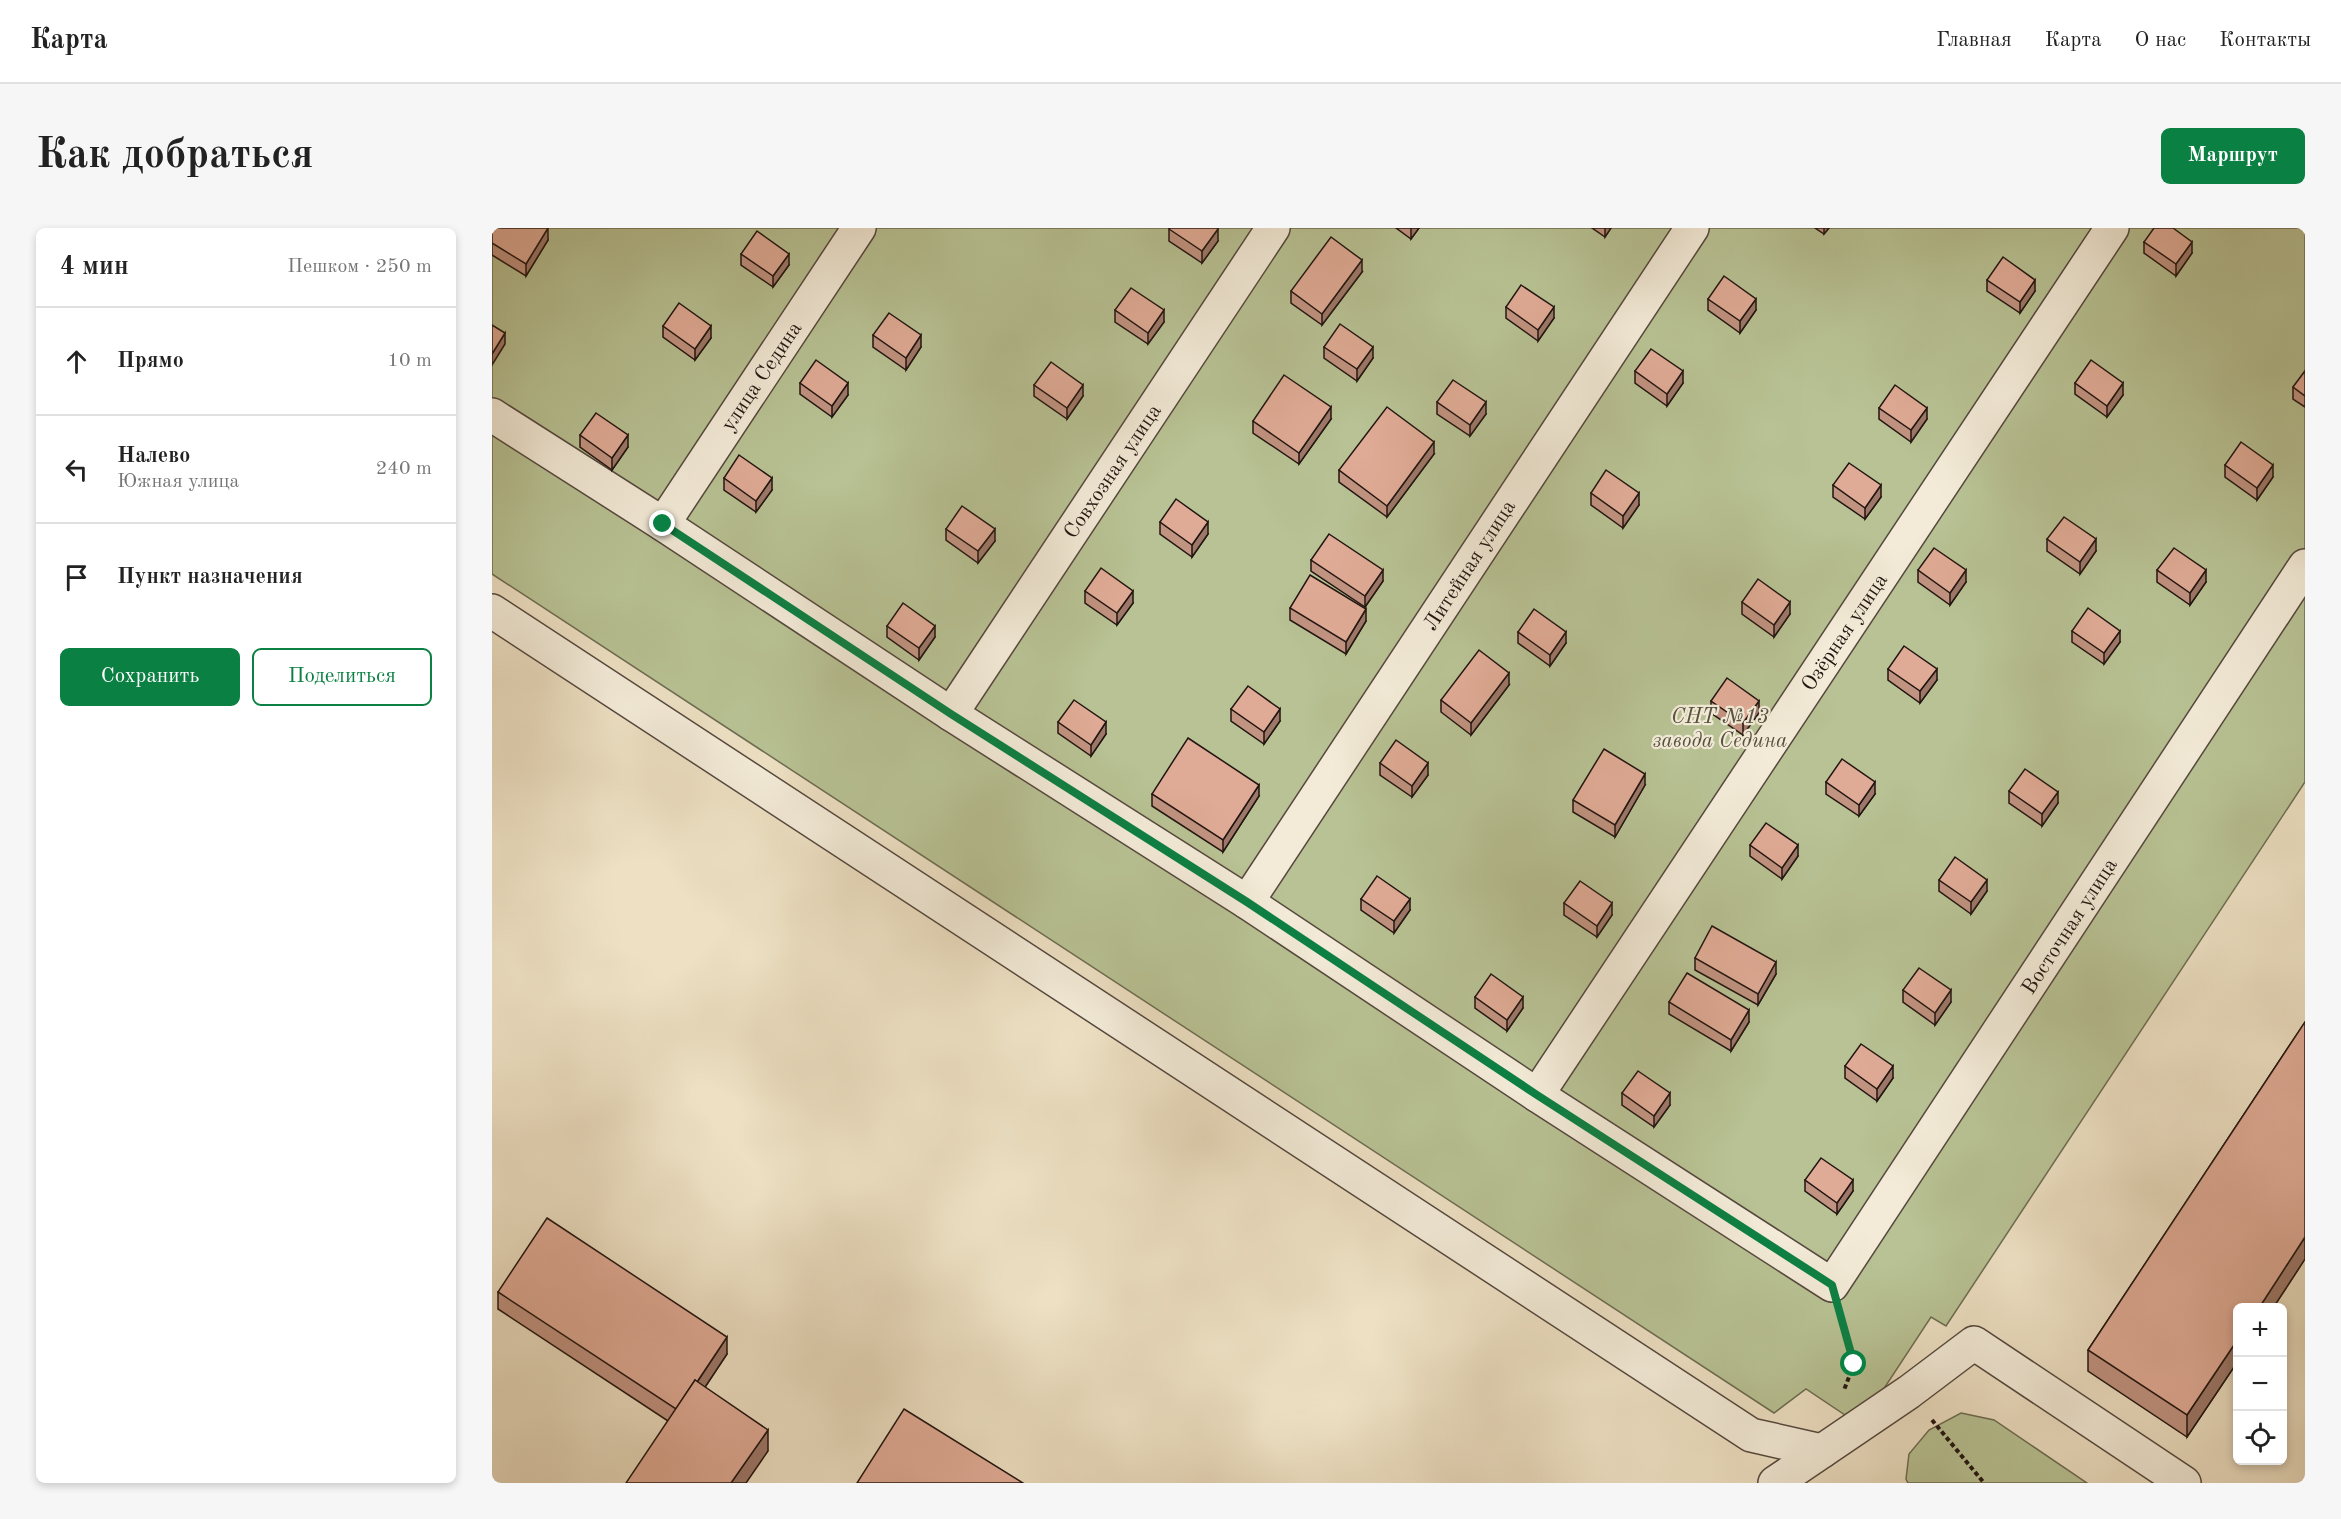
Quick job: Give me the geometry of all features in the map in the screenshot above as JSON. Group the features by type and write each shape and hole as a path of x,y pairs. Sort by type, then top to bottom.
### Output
{"street":[{"name":"улица Седина","path":"663,524 859,228"},
{"name":"Совхозная улица","path":"951,714 1273,228"},
{"name":"Литейная улица","path":"1247,902 1692,228"},
{"name":"Озёрная улица","path":"1537,1095 2112,228"},
{"path":"492,415 663,524 951,714 1247,902 1537,1095 1832,1285"},
{"name":"Восточная улица","path":"1832,1285 2305,566"},
{"path":"492,611 1751,1435 1822,1451"},
{"path":"1775,1483 1909,1392 1974,1343 2184,1483"}],"path":[{"path":"1832,1285 1854,1364 1842,1397"},
{"path":"1909,1392 1984,1483"}],"green space":[{"name":"СНТ №13 завода Седина","path":"492,228 2305,228 2305,782 1946,1326 1931,1317 1860,1425 1806,1389 1774,1413 492,574"},
{"path":"1961,1413 1994,1420 2087,1483 1908,1483 1906,1479 1909,1454 1929,1430"}],"building":[{"path":"492,228 548,228 526,264 492,243"},
{"path":"1170,228 1217,228 1218,229 1202,251"},
{"path":"2154,228 2173,228 2192,242 2176,264 2144,242"},
{"path":"757,231 789,254 773,276 741,254"},
{"path":"1331,237 1362,260 1322,314 1291,291"},
{"path":"2003,257 2035,280 2020,302 1987,280"},
{"path":"1724,276 1756,299 1740,321 1708,299"},
{"path":"1521,285 1554,307 1538,330 1506,307"},
{"path":"1131,288 1164,310 1148,333 1115,310"},
{"path":"679,303 711,326 695,349 663,326"},
{"path":"889,313 921,335 906,358 873,335"},
{"path":"1340,324 1373,347 1357,369 1324,347"},
{"path":"492,325 505,333 492,354"},
{"path":"1651,349 1683,371 1667,394 1635,371"},
{"path":"816,360 848,383 832,406 800,383"},
{"path":"2091,360 2123,383 2107,406 2075,383"},
{"path":"1051,362 1083,385 1067,408 1034,385"},
{"path":"2305,371 2305,396 2293,387"},
{"path":"1284,375 1331,407 1299,453 1253,421"},
{"path":"1453,380 1486,402 1470,425 1437,402"},
{"path":"1895,385 1927,408 1911,430 1879,408"},
{"path":"1387,407 1434,442 1387,506 1339,470"},
{"path":"596,413 628,435 612,458 580,435"},
{"path":"2241,442 2273,465 2257,488 2225,465"},
{"path":"739,455 772,478 756,501 724,478"},
{"path":"1849,463 1881,485 1865,508 1833,485"},
{"path":"1606,470 1639,493 1623,516 1591,493"},
{"path":"1176,499 1208,522 1192,545 1160,522"},
{"path":"962,506 995,529 978,551 946,529"},
{"path":"2064,517 2096,539 2080,562 2047,539"},
{"path":"1329,534 1383,570 1365,596 1311,560"},
{"path":"1934,548 1966,570 1950,593 1918,570"},
{"path":"2174,548 2206,570 2190,593 2157,570"},
{"path":"1101,568 1133,591 1117,613 1085,591"},
{"path":"1310,575 1366,609 1346,642 1290,608"},
{"path":"1758,579 1790,602 1774,625 1742,602"},
{"path":"903,603 935,626 919,648 887,626"},
{"path":"2088,608 2120,631 2104,653 2072,631"},
{"path":"1534,609 1566,632 1550,655 1518,632"},
{"path":"1904,646 1937,669 1920,691 1888,669"},
{"path":"1479,650 1509,673 1471,723 1441,700"},
{"path":"1727,678 1759,701 1743,723 1711,701"},
{"path":"1248,686 1280,709 1264,732 1231,709"},
{"path":"1074,700 1106,722 1091,745 1058,722"},
{"path":"1188,738 1259,785 1223,840 1152,794"},
{"path":"1396,740 1428,763 1412,786 1380,763"},
{"path":"1604,749 1645,774 1615,825 1573,800"},
{"path":"1842,759 1875,782 1859,805 1826,782"},
{"path":"2025,769 2058,792 2042,814 2009,791"},
{"path":"1766,823 1798,845 1782,868 1750,845"},
{"path":"1955,857 1987,880 1971,902 1939,880"},
{"path":"1377,876 1410,899 1394,921 1361,899"},
{"path":"1580,881 1612,903 1597,926 1564,903"},
{"path":"1712,926 1776,962 1758,994 1695,958"},
{"path":"1919,968 1951,990 1935,1013 1903,990"},
{"path":"1687,973 1749,1010 1731,1040 1669,1002"},
{"path":"1491,974 1523,997 1507,1020 1475,997"},
{"path":"2305,1022 2305,1237 2262,1303 2233,1303 2233,1346 2187,1415 2088,1350"},
{"path":"1861,1044 1893,1066 1877,1089 1845,1066"},
{"path":"1638,1071 1670,1093 1654,1116 1622,1093"},
{"path":"1821,1158 1853,1180 1837,1203 1805,1180"},
{"path":"547,1218 727,1337 676,1409 498,1292"},
{"path":"695,1380 768,1430 731,1483 626,1483"},
{"path":"904,1409 1023,1483 857,1483"}],"route":[{"path":"663,524 951,714 1247,902 1537,1095 1832,1285 1854,1364"}]}
